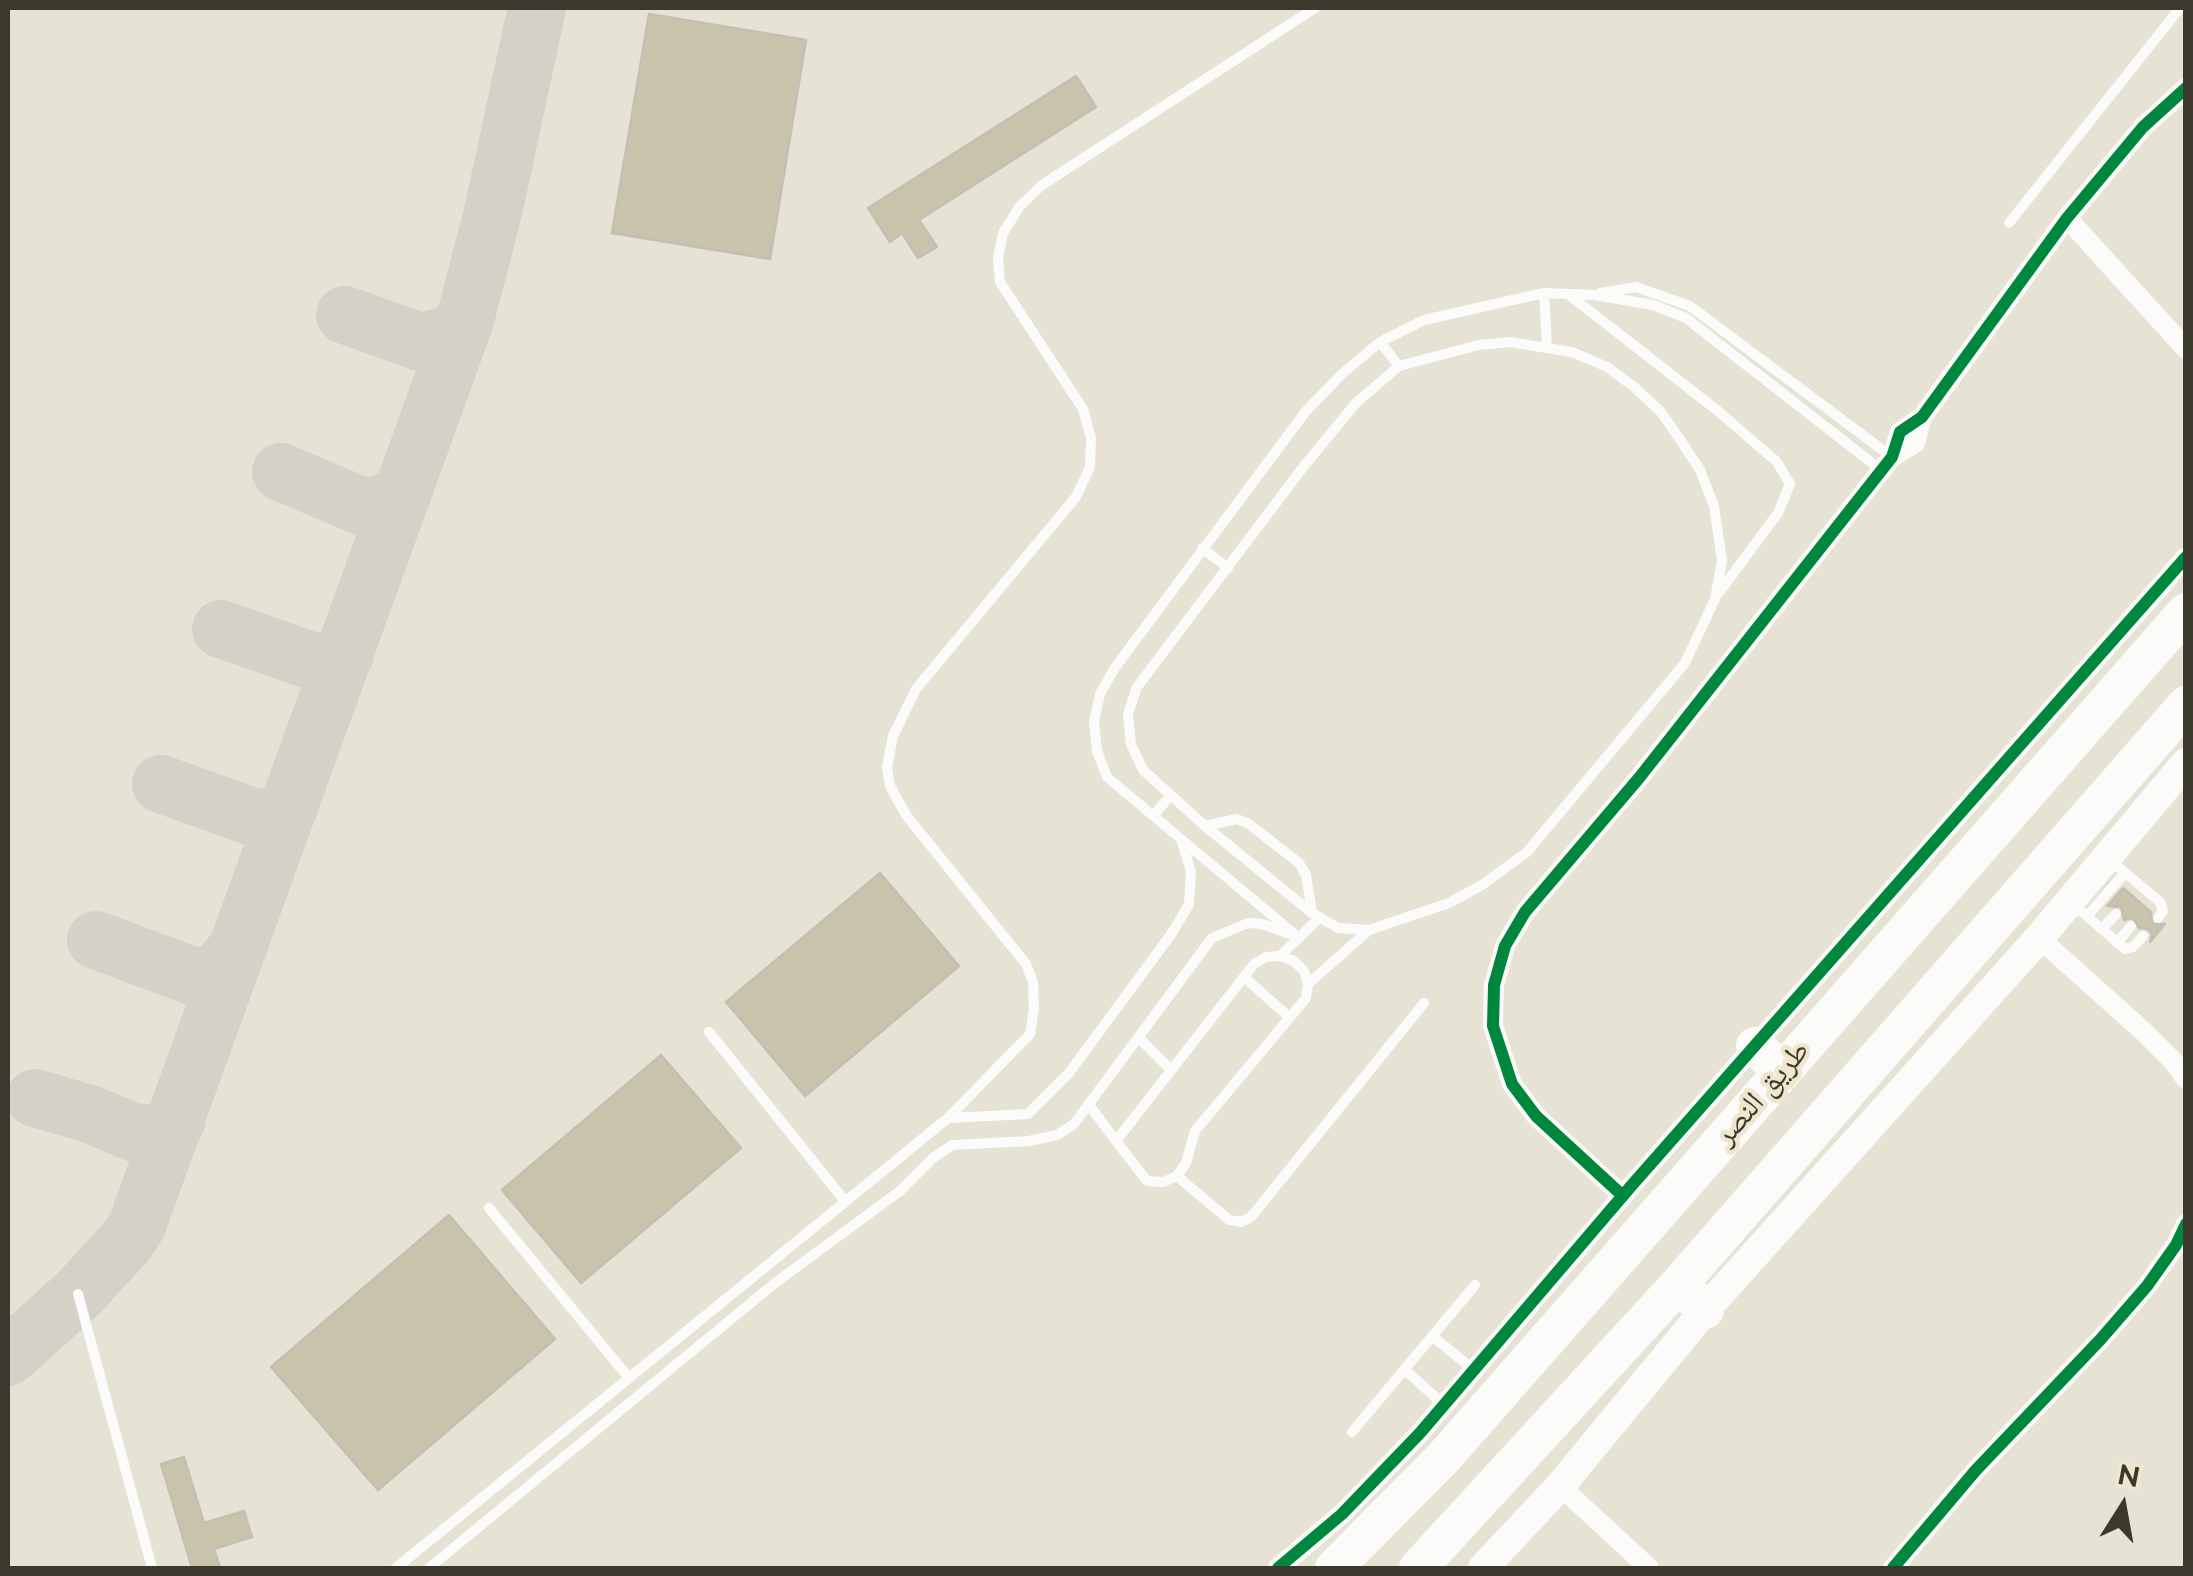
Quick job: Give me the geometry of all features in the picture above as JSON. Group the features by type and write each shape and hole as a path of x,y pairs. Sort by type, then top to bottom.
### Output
{"highway":[{"name":"طريق النصر","path":"1334,1568 1436,1432 1768,1059 2186,612"},
{"path":"1418,1568 1692,1297 2186,705"}],"street":[{"path":"1623,1196 1536,1116 1512,1084 1493,1026 1498,966 1505,946 1526,912 1639,778 1887,464 1900,432 1922,418 2066,218 2143,128 2186,88"},
{"path":"2066,218 2186,349"},
{"path":"1278,1568 1436,1432 1474,1370 1623,1196 1768,1059 2186,557"},
{"path":"1483,1568 1560,1486 1692,1297 2040,938 2078,909 2116,865 2182,773"},
{"path":"2040,938 2144,1032 2186,1079"},
{"path":"1893,1568 1976,1470 2147,1286 2186,1224"},
{"path":"1560,1486 1648,1568"}],"lane":[{"path":"396,1568 948,1118 1030,1034 1033,982 1026,964 898,800 890,786 887,767 893,736 916,689 1076,497 1090,467 1091,438 1083,409 1000,282 998,258 1003,233 1020,206 1042,185 1315,8"},
{"path":"2009,223 2180,8"},
{"path":"1299,938 1107,777 1097,751 1094,722 1100,694 1114,668 1306,411 1342,372 1380,342 1424,320 1544,293 1594,294 1636,287 1690,306 1887,464"},
{"path":"1544,293 1547,346"},
{"path":"1568,294 1748,436 1778,462 1790,484 1778,513 1715,599 1685,663 1527,852 1482,885 1449,902 1368,930 1338,928 1316,915 1205,826 1143,770 1131,744 1128,714 1137,687 1356,403 1399,366 1479,344 1510,342 1572,352 1607,366 1661,412 1700,470 1714,506 1722,561 1715,599"},
{"path":"1594,294 1653,304 1686,318 1887,464"},
{"path":"1380,342 1399,366"},
{"path":"1202,548 1228,568"},
{"path":"1152,816 1171,795"},
{"path":"1205,826 1237,819 1300,864 1316,915"},
{"path":"948,1118 1028,1114 1069,1073 1189,904 1191,872 1182,841"},
{"path":"2116,865 2164,908 2158,918"},
{"path":"2132,896 2140,886"},
{"path":"2147,908 2156,899"},
{"path":"2078,909 2127,950 2143,936"},
{"path":"2102,930 2116,914"},
{"path":"1280,956 1316,915"},
{"path":"429,1568 775,1284 900,1191 952,1145 1030,1142 1074,1124 1212,938 1248,923 1299,938"},
{"path":"2116,943 2132,926"},
{"path":"1308,984 1368,930"},
{"path":"1088,1105 1116,1141 1148,1181 1163,1182 1177,1176 1186,1163 1194,1131 1306,998 1308,984 1304,971 1294,960 1280,956 1266,957 1254,964 1116,1141"},
{"path":"1244,977 1290,1018"},
{"path":"1177,1176 1229,1220 1241,1222 1251,1217 1424,1003"},
{"path":"709,1032 845,1201"},
{"path":"1138,1038 1172,1070"},
{"path":"489,1208 629,1378"},
{"path":"1352,1432 1475,1285"},
{"path":"78,1294 152,1568"},
{"path":"1432,1336 1474,1370"},
{"path":"1404,1369 1436,1432"}],"building":[{"path":"649,14 806,40 770,259 612,233"},
{"path":"1076,76 1096,107 919,220 937,247 918,258 902,233 890,242 868,208"},
{"path":"880,873 959,966 805,1096 726,1002"},
{"path":"2123,888 2151,912 2152,924 2165,924 2150,942 2152,934 2148,929 2139,928 2133,918 2124,920 2121,907 2107,906"},
{"path":"661,1055 741,1148 581,1283 502,1190"},
{"path":"449,1215 555,1339 378,1490 271,1367"},
{"path":"184,1457 204,1523 244,1511 252,1537 214,1549 220,1568 192,1568 161,1464"}],"taxiway":[{"path":"8,1357 78,1294 137,1225 465,320 537,8"},
{"path":"345,315 420,342 450,335 465,320"},
{"path":"281,472 361,506 379,505 403,493"},
{"path":"221,629 315,662 345,654"},
{"path":"161,784 253,817 272,818 289,808"},
{"path":"96,940 195,977 217,973 239,946"},
{"path":"35,1098 93,1115 132,1132 156,1134 176,1122"}],"cycle path":[{"path":"1623,1196 1536,1116 1512,1084 1493,1026 1494,985 1505,946 1525,912 1639,778 1892,457 1900,432 1922,417 2067,218 2143,127 2186,88"},
{"path":"1278,1568 1342,1514 1420,1433 1632,1185 2186,557"},
{"path":"1893,1568 1976,1470 2147,1286 2186,1224"}]}
